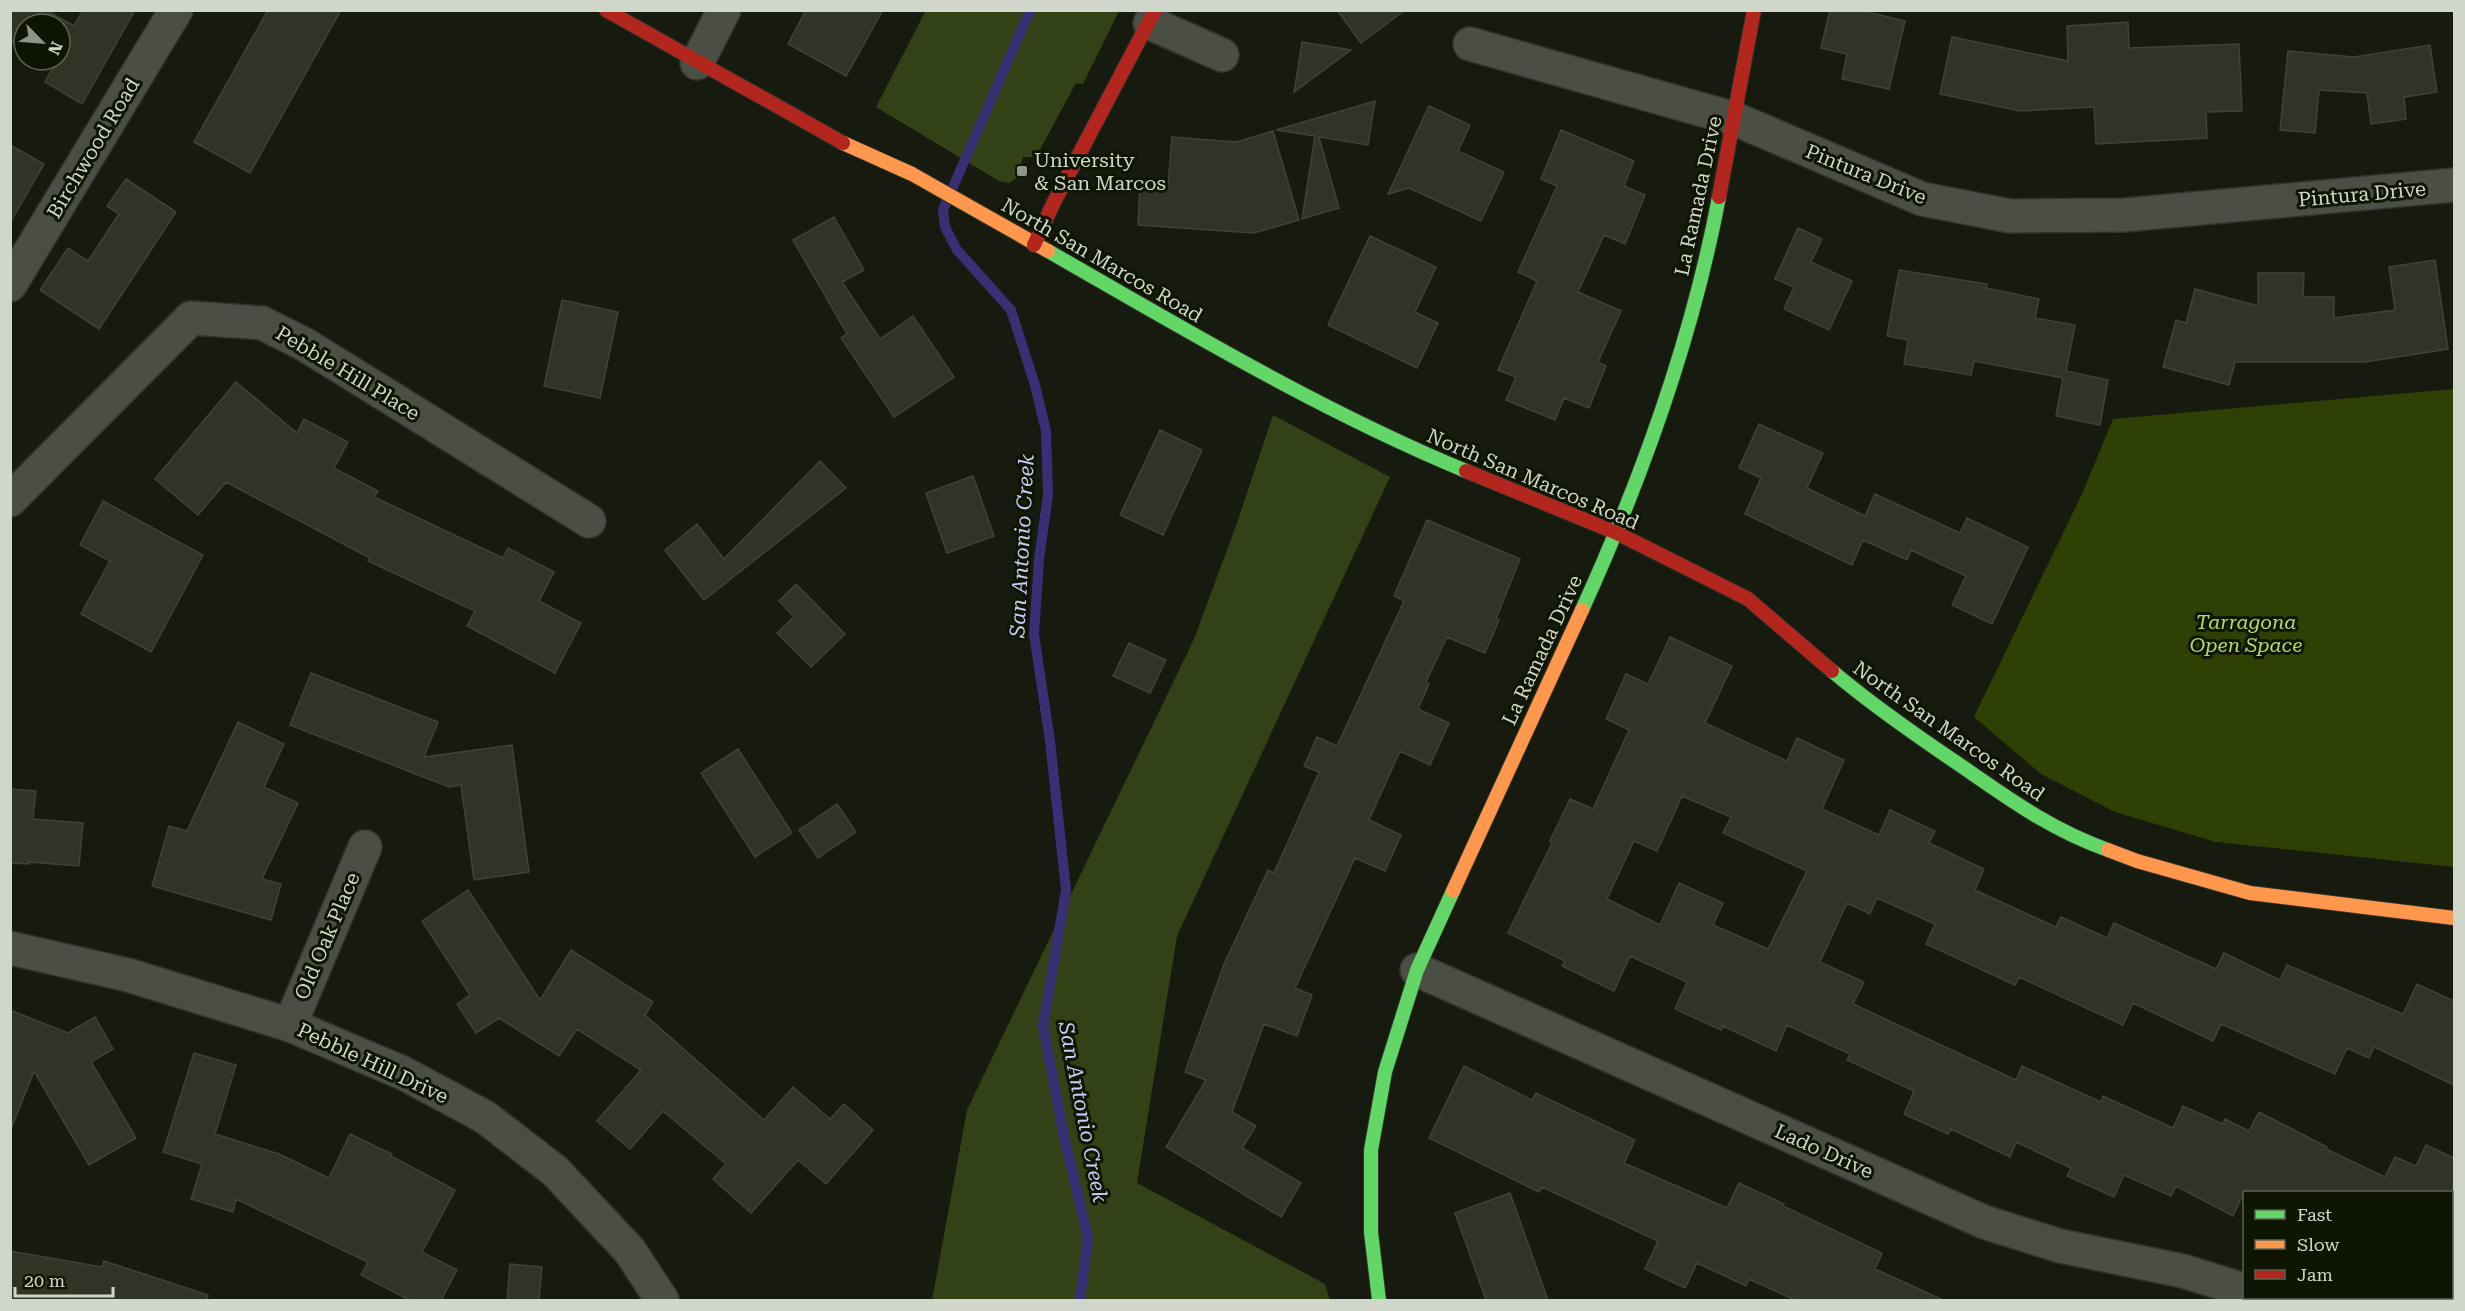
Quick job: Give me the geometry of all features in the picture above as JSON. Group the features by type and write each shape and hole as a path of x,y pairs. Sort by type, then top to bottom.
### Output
{"street":[{"name":"Birchwood Road","path":"10,285 176,10"},
{"name":"North San Marcos Road","path":"606,10 845,144 912,174 977,210 1234,358 1411,448 1617,533 1749,599 1867,701 2033,815 2072,837 2137,861 2250,893 2454,918"},
{"path":"697,63 724,10"},
{"name":"La Ramada Drive","path":"1379,1300 1371,1232 1371,1150 1385,1072 1417,970 1617,533 1670,391 1710,245 1754,10"},
{"path":"1034,244 1153,17 1221,55"},
{"name":"Pintura Drive","path":"1470,44 1735,119 1922,199 2010,216 2125,214 2454,186"},
{"name":"Pebble Hill Place","path":"10,500 191,318 262,323 304,344 589,521"},
{"name":"Old Oak Place","path":"290,1024 365,846"},
{"name":"Pebble Hill Drive","path":"10,948 128,975 290,1024 403,1073 485,1117 555,1171 630,1251 662,1300"},
{"name":"Lado Drive","path":"1417,970 1984,1222 2060,1246 2183,1271 2243,1290"}],"green space":[{"path":"926,10 1119,11 1083,84 1076,83 1036,157 1023,157 1017,178 1009,183 999,181 876,107"},
{"name":"Tarragona Open Space","path":"2454,389 2454,867 2216,842 2115,812 2041,774 1974,717 2082,494 2113,419"},
{"path":"1273,415 1390,477 1177,936 1137,1183 1325,1284 1330,1300 932,1300 967,1110 1194,639 1238,520"}],"building":[{"path":"10,10 46,10 50,12 12,12 12,41 10,40"},
{"path":"83,10 135,10 82,104 45,82 50,72 72,72 72,25 74,26"},
{"path":"268,10 341,10 250,173 194,142"},
{"path":"806,10 883,10 846,76 788,44"},
{"path":"1337,10 1405,10 1361,43"},
{"path":"1830,10 1859,10 1905,21 1889,89 1842,79 1847,54 1821,48"},
{"path":"2128,22 2129,48 2239,44 2242,111 2206,112 2207,138 2096,144 2094,107 2020,111 1940,94 1952,37 2068,61 2067,26"},
{"path":"1302,42 1351,50 1294,92"},
{"path":"2430,45 2437,92 2404,97 2406,119 2371,124 2367,93 2319,90 2315,133 2280,130 2288,51 2354,57"},
{"path":"1375,101 1368,145 1319,137 1339,208 1302,219 1315,136 1276,130"},
{"path":"1429,106 1470,125 1458,151 1504,172 1481,221 1409,188 1388,194"},
{"path":"1561,130 1634,161 1624,186 1645,195 1625,244 1604,235 1578,292 1621,311 1598,362 1606,366 1589,408 1564,398 1555,420 1506,400 1516,377 1498,370 1537,281 1518,272 1557,186 1541,179"},
{"path":"1273,131 1299,220 1254,233 1138,225 1140,185 1168,187 1172,137 1236,142"},
{"path":"10,145 44,164 10,223"},
{"path":"126,179 176,212 99,329 40,290 68,248 88,261 119,214 107,206"},
{"path":"834,217 864,270 842,282 880,339 913,316 954,377 894,417 841,338 847,334 793,240"},
{"path":"1798,228 1822,239 1811,262 1852,281 1829,330 1784,309 1794,287 1775,279"},
{"path":"1370,236 1436,267 1415,312 1438,323 1417,368 1328,325"},
{"path":"2435,260 2448,349 2365,362 2235,362 2229,385 2163,367 2176,320 2186,323 2195,289 2258,306 2258,273 2304,273 2303,297 2334,297 2334,318 2395,310 2389,267"},
{"path":"1899,270 1987,284 1986,288 2039,299 2035,318 2075,325 2066,371 2108,380 2100,425 2056,416 2063,378 1974,361 1971,375 1904,364 1908,340 1887,336"},
{"path":"562,300 618,312 600,398 544,386"},
{"path":"236,382 297,433 304,419 348,442 334,468 378,491 374,497 503,558 508,548 554,572 539,601 581,623 555,673 467,626 475,611 368,561 370,558 226,482 198,515 155,479"},
{"path":"1759,424 1823,453 1807,488 1865,516 1875,494 1960,533 1967,518 2028,547 1992,624 1952,605 1966,576 1911,550 1907,560 1863,540 1852,565 1745,514 1761,478 1739,468"},
{"path":"1160,430 1202,450 1163,535 1120,515"},
{"path":"820,461 846,488 704,600 665,550 697,524 724,559"},
{"path":"973,476 994,536 947,553 926,493"},
{"path":"103,501 203,555 151,652 81,614 110,561 80,545"},
{"path":"1427,520 1520,559 1485,653 1447,637 1426,682 1429,684 1418,709 1449,723 1430,765 1400,751 1369,820 1401,835 1385,871 1355,858 1295,988 1312,995 1297,1036 1264,1024 1232,1112 1256,1126 1242,1148 1301,1183 1281,1217 1166,1147 1206,1080 1185,1072 1225,962 1268,870 1274,873 1319,772 1304,766 1317,737 1337,746 1404,601 1394,596"},
{"path":"796,584 845,634 811,667 777,633 794,617 779,601"},
{"path":"1670,637 1732,666 1705,723 1787,761 1797,738 1844,760 1822,809 1879,835 1890,810 1935,831 1929,843 1984,869 1975,890 2056,927 2061,917 2107,938 2114,923 2216,969 2224,953 2280,980 2287,965 2403,1014 2417,984 2454,1001 2454,1085 2374,1047 2369,1058 2347,1048 2335,1074 2221,1024 2213,1041 2133,1003 2123,1025 2019,977 2015,985 1926,944 1935,924 1877,898 1870,914 1847,903 1820,962 1864,982 1853,1004 2016,1080 2022,1066 2101,1102 2103,1096 2173,1128 2183,1106 2223,1124 2225,1119 2249,1131 2259,1112 2327,1147 2326,1149 2385,1177 2395,1157 2416,1166 2426,1145 2454,1158 2454,1192 2243,1191 2233,1216 2176,1186 2171,1196 2124,1175 2114,1197 2067,1176 2071,1168 2016,1142 2010,1157 1951,1129 1948,1134 1904,1114 1914,1091 1847,1060 1850,1054 1787,1025 1776,1051 1723,1026 1721,1030 1675,1009 1687,982 1630,956 1614,991 1562,966 1565,961 1508,933 1552,843 1550,841 1570,799 1593,809 1629,730 1606,719 1626,674 1648,684","holes":["1682,796 1731,817 1723,833 1807,871 1768,949 1713,925 1723,903 1679,883 1660,925 1607,899 1634,841 1657,851"]},
{"path":"1129,643 1166,660 1150,693 1113,676"},
{"path":"311,673 438,722 424,757 512,745 529,872 474,880 461,785 449,787 290,725"},
{"path":"238,722 284,744 264,787 298,803 262,879 281,884 271,920 152,886 169,826 187,831"},
{"path":"738,749 792,833 755,857 701,773"},
{"path":"10,789 36,791 33,819 83,823 79,866 29,862 29,864 10,863"},
{"path":"837,804 856,832 818,858 799,830"},
{"path":"468,890 540,1000 571,950 653,1002 645,1015 764,1120 793,1087 830,1119 844,1104 873,1130 826,1184 798,1160 751,1213 713,1179 726,1164 663,1111 630,1149 597,1121 641,1070 577,1029 559,1056 499,1018 476,1033 457,1004 470,995 422,921"},
{"path":"10,1010 68,1033 95,1017 113,1049 91,1062 136,1138 89,1165 34,1071 12,1127 10,1127"},
{"path":"194,1053 236,1065 215,1134 279,1154 329,1178 350,1134 392,1154 391,1156 455,1190 422,1252 457,1270 441,1300 409,1300 361,1275 368,1262 236,1199 233,1212 191,1199 202,1164 163,1152"},
{"path":"1464,1066 1532,1100 1536,1093 1635,1140 1624,1163 1727,1208 1739,1183 1882,1253 1875,1269 1943,1300 1795,1300 1749,1279 1746,1286 1697,1263 1685,1288 1645,1269 1658,1241 1542,1187 1539,1192 1429,1138"},
{"path":"1510,1193 1548,1300 1486,1300 1455,1213"},
{"path":"10,1251 102,1267 104,1261 208,1295 207,1300 10,1300"},
{"path":"510,1264 542,1267 539,1300 507,1300"}],"waterway":[{"name":"San Antonio Creek","path":"1030,10 943,210 945,227 957,250 1011,310 1035,385 1046,431 1048,495 1039,559 1034,634 1050,741 1066,890 1043,1026 1064,1137 1088,1238 1080,1300"}],"traffic: fast":[{"path":"1582,610 1625,510 1663,408 1695,303 1719,197"},
{"path":"1048,251 1306,396 1412,448 1466,471"},
{"path":"1832,671 1893,719 2012,800 2067,832 2108,850"},
{"path":"1379,1300 1371,1232 1371,1150 1385,1072 1417,970 1453,891"}],"traffic: slow":[{"path":"843,143 912,174 1048,251"},
{"path":"1453,891 1582,610"},
{"path":"2108,850 2137,861 2250,893 2454,918"}],"traffic: jam":[{"path":"606,10 843,143"},
{"path":"1034,245 1053,204 1155,10"},
{"path":"1719,197 1754,10"},
{"path":"1466,471 1617,533 1748,599 1832,671"}],"place":[{"name":"University & San Marcos","path":"1022,171"}]}
